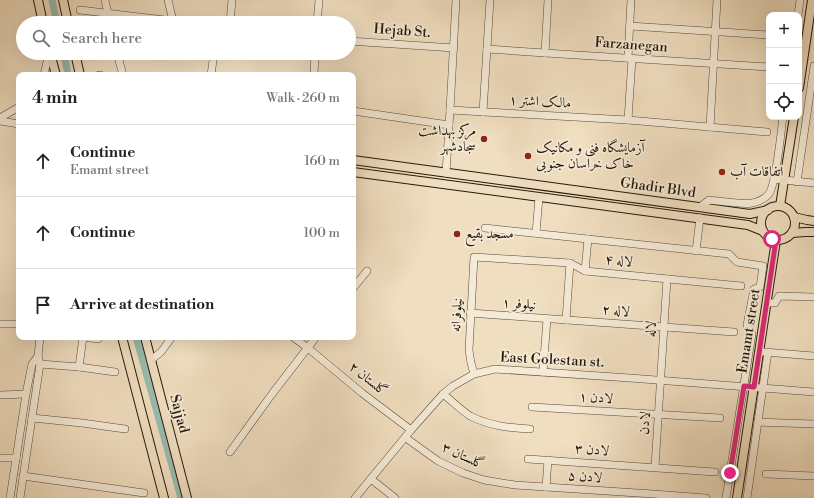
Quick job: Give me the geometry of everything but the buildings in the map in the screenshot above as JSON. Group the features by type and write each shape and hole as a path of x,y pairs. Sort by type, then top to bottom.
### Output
{"main road":[{"path":"38,0 41,16"},
{"path":"63,0 66,16"},
{"path":"802,58 812,0"},
{"path":"52,60 55,72"},
{"path":"77,60 79,72"},
{"path":"780,206 794,120"},
{"name":"Ghadir Blvd","path":"356,160 750,214 768,210"},
{"name":"Ghadir Blvd","path":"356,172 700,218 748,225 763,231"},
{"path":"445,184 446,173"},
{"path":"780,206 789,210 794,217 795,225 789,237 776,240 768,237 763,231 762,221 768,210 780,206"},
{"path":"794,217 814,221"},
{"path":"792,233 814,232"},
{"name":"Emamt street","path":"737,498 776,240"},
{"path":"123,340 164,498"},
{"name":"Sajjad","path":"146,340 188,498"}],"street":[{"path":"105,0 109,16"},
{"path":"168,0 172,16"},
{"path":"231,16 232,0"},
{"path":"318,16 319,0"},
{"path":"446,173 450,125 456,0"},
{"path":"484,112 490,0"},
{"path":"545,52 548,0"},
{"path":"628,120 631,0"},
{"path":"710,127 717,0"},
{"path":"798,12 800,0"},
{"path":"80,10 132,16"},
{"path":"630,26 766,35"},
{"name":"Hejab St.","path":"356,41 454,48"},
{"name":"Farzanegan","path":"487,49 766,67"},
{"path":"45,72 48,60"},
{"path":"119,60 122,72"},
{"path":"211,72 213,60"},
{"path":"314,72 315,60"},
{"path":"797,182 814,69 802,70"},
{"path":"0,119 16,109"},
{"name":"مالک اشتر ۱","path":"450,110 628,120 767,132"},
{"path":"356,111 450,125"},
{"path":"0,119 16,119"},
{"path":"0,119 16,123"},
{"path":"700,207 709,200 750,204 768,195 772,189 774,179 783,120"},
{"path":"774,179 814,183"},
{"path":"536,233 539,197"},
{"path":"696,251 700,218"},
{"path":"485,228 729,254 737,262 763,266 760,287 754,290 747,325 752,334 726,498"},
{"path":"585,271 588,239"},
{"name":"نیلوفرانه","path":"474,374 469,350 474,258 570,264"},
{"path":"566,320 570,264"},
{"name":"لاله ۴","path":"570,264 585,271 741,286"},
{"path":"356,284 367,271"},
{"name":"لاله","path":"661,380 667,279"},
{"path":"767,303 775,303 779,296 814,298"},
{"name":"نیلوفر ۱","path":"470,314 566,320"},
{"path":"543,372 547,319"},
{"name":"لاله ۲","path":"566,320 734,332"},
{"path":"0,324 16,324"},
{"path":"752,334 762,334"},
{"path":"20,498 40,364 38,356 40,340"},
{"path":"79,367 82,340"},
{"path":"152,360 161,352 170,340"},
{"name":"گلستان ۲","path":"297,340 362,393 412,430"},
{"path":"230,452 314,340"},
{"path":"759,352 812,356"},
{"path":"747,498 768,352"},
{"path":"10,498 26,394 32,364 38,356"},
{"path":"40,364 115,372"},
{"name":"East Golestan st.","path":"355,498 443,394 453,386 474,374 495,369 814,392"},
{"name":"لادن","path":"655,467 661,380"},
{"path":"0,395 26,394"},
{"path":"443,394 471,417 493,425 530,429"},
{"name":"لادن ۱","path":"532,407 720,418"},
{"path":"32,418 125,429"},
{"path":"758,422 810,424"},
{"name":"گلستان ۳","path":"406,438 438,461 463,473 484,480 515,485"},
{"path":"0,458 16,458"},
{"name":"لادن ۳","path":"528,459 715,472"},
{"path":"546,487 548,460"},
{"path":"766,474 814,476"},
{"path":"24,476 144,493"},
{"path":"371,479 395,498"},
{"name":"لادن ۵","path":"515,485 706,498"}],"waterway":[{"path":"52,0 55,16"},
{"path":"65,60 67,72"},
{"path":"137,340 181,498"}],"place":[{"name":"مرکز بهداشت سجادشهر","path":"484,139"},
{"name":"آزمایشگاه فنی و مکانیک خاک خراسان جنوبی","path":"528,156"},
{"name":"اتفاقات آب","path":"722,172"},
{"name":"مسجد بقیع","path":"457,234"}],"route":[{"path":"730,473 744,386 754,387 776,240 772,239"}]}
